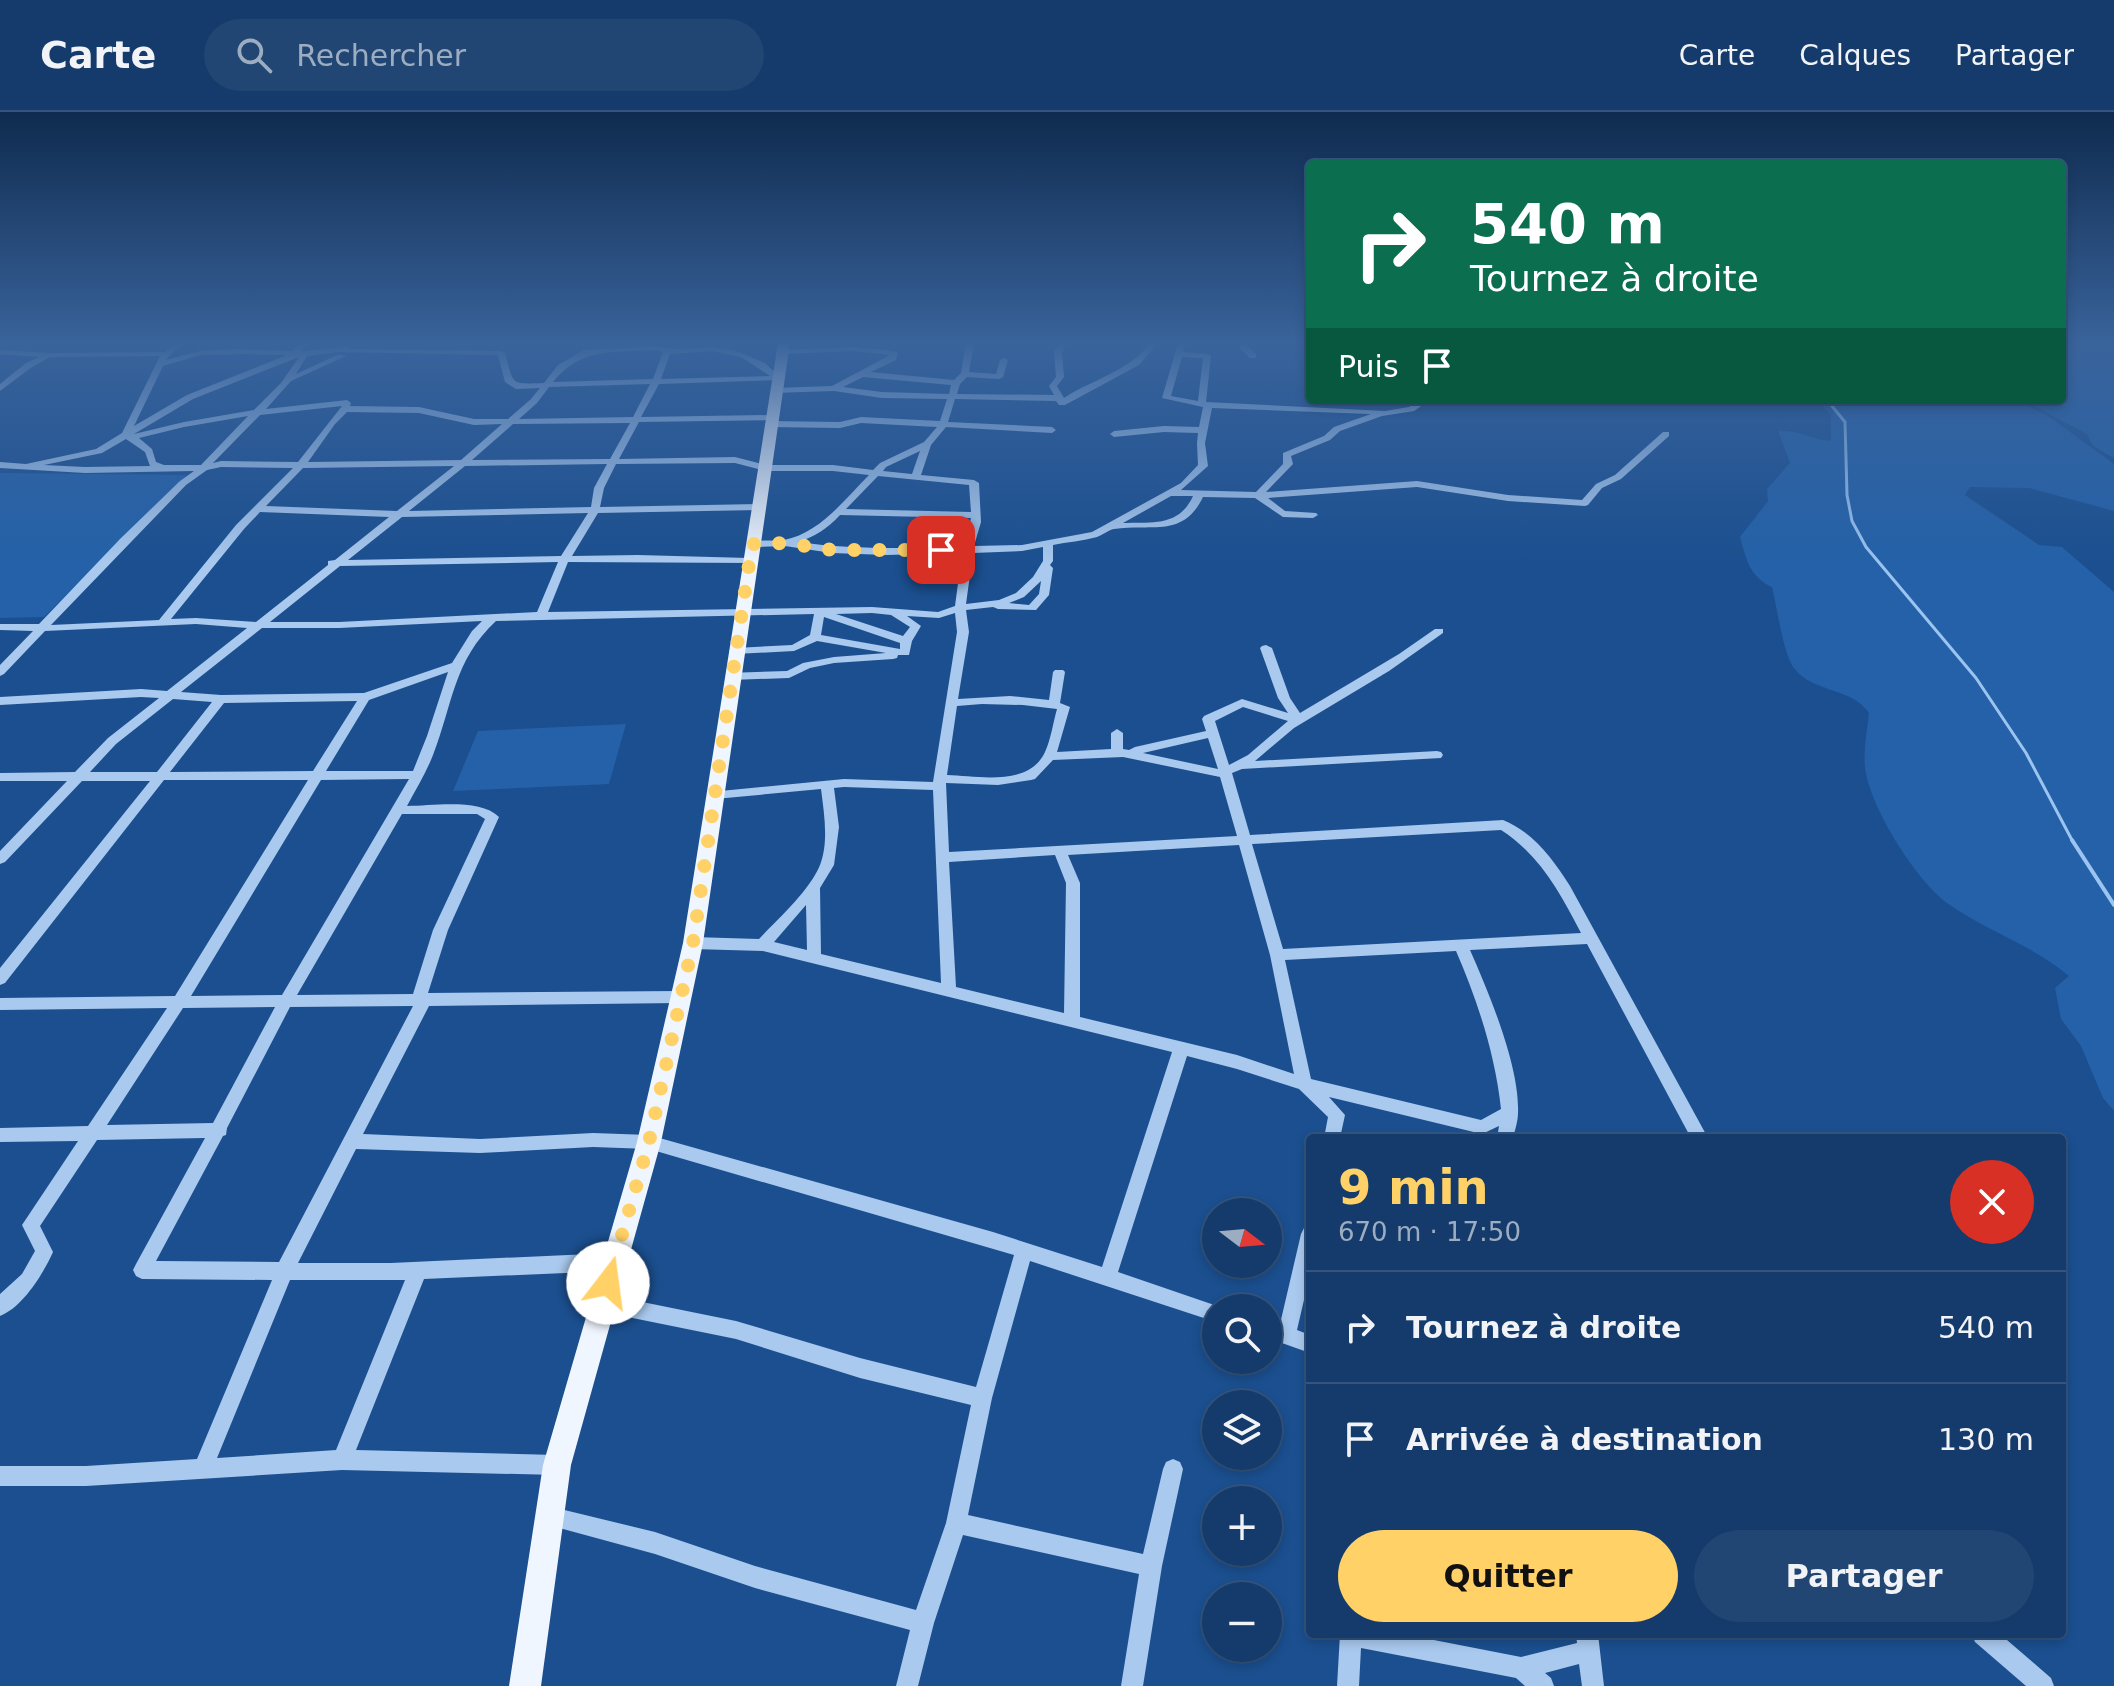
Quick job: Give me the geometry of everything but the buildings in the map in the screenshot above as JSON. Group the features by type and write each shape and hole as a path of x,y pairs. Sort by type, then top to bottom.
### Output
{"main road":[{"path":"525,1686 557,1465 612,1262 649,1142 693,943 731,676 766,468 771,416"}],"street":[{"path":"128,435 137,416"},
{"path":"30,465 99,451 158,416"},
{"path":"128,435 233,416"},
{"path":"0,672 47,626 124,541 183,483 204,468 225,439 252,416"},
{"path":"161,624 190,585 301,465 338,416"},
{"path":"449,416 474,422 636,417 840,425 861,420 1052,430"},
{"path":"0,859 112,741 166,695 260,625 332,563 461,465 516,416"},
{"path":"915,478 927,444 946,416"},
{"path":"785,543 832,550 1022,548 1095,534 1184,485 1203,466 1204,416"},
{"path":"1258,495 1288,464 1286,455 1327,438 1337,429 1379,416"},
{"path":"541,615 564,560 595,510 599,488 636,417"},
{"path":"1114,434 1164,429 1203,430"},
{"path":"1169,493 1258,495 1417,484 1508,498 1585,503 1599,486 1618,477 1666,434"},
{"path":"128,435 149,451 152,463 162,468"},
{"path":"332,563 564,560 751,552 810,535 838,512 883,465 927,444"},
{"path":"0,465 85,470 204,468 221,464 461,465 735,460 766,468 833,468 974,483 976,524 968,549 958,608 963,632 955,703 940,782 945,956 949,992"},
{"path":"1258,495 1283,514 1313,515"},
{"path":"1108,526 1181,520 1194,509 1198,496"},
{"path":"258,509 396,514 759,507"},
{"path":"838,512 974,515"},
{"path":"985,605 1032,608 1044,595 1048,543"},
{"path":"0,627 196,621 260,625 541,615 820,612 939,615 958,608 1001,603 1020,595 1037,579 1048,561"},
{"path":"815,637 820,612"},
{"path":"820,612 905,647"},
{"path":"892,612 916,626 905,647"},
{"path":"492,618 472,633 454,666 445,706 418,775 285,1002 220,1130 142,1270 419,1269 612,1262"},
{"path":"1246,766 1299,720 1415,650 1439,631"},
{"path":"735,651 794,648 815,637 905,647"},
{"path":"731,676 789,674 807,665 905,647"},
{"path":"1266,648 1284,698 1299,720"},
{"path":"0,701 166,695 221,699 365,697 454,666"},
{"path":"1054,705 1059,672"},
{"path":"0,1307 28,1280 44,1252 31,1225 178,1004 365,697"},
{"path":"0,979 221,699"},
{"path":"715,795 827,785 998,781 1031,776 1050,756 1064,707 985,699 955,703"},
{"path":"1299,720 1242,703 1208,719 1277,955 1304,1084 1337,1115 1333,1134"},
{"path":"1117,733 1120,753"},
{"path":"1050,756 1120,753 1212,733"},
{"path":"1120,753 1219,773 1246,766 1437,755"},
{"path":"0,777 418,775"},
{"path":"763,945 813,888 827,865 832,827 827,785"},
{"path":"203,1468 285,1270 422,999 424,973 447,914 492,817 479,810 398,810"},
{"path":"944,857 1503,825 1546,859 1698,1134"},
{"path":"1059,849 1073,883 1072,1022"},
{"path":"813,888 814,958"},
{"path":"1277,955 1591,938"},
{"path":"693,943 763,945 1482,1127 1510,1113"},
{"path":"1461,946 1490,1011 1504,1062 1510,1113 1506,1134"},
{"path":"0,1004 679,997"},
{"path":"1107,1279 1181,1049"},
{"path":"0,1135 220,1130"},
{"path":"351,1141 480,1146 593,1140 649,1142 993,1240 1202,1309"},
{"path":"1282,1317 1306,1246"},
{"path":"907,1686 923,1623 956,1523 982,1398 1024,1252"},
{"path":"342,1460 419,1269"},
{"path":"603,1303 736,1330 860,1368 982,1398"},
{"path":"1282,1334 1306,1343"},
{"path":"0,1476 86,1476 342,1460 557,1465"},
{"path":"1132,1686 1151,1566 1173,1469"},
{"path":"548,1516 655,1543 755,1577 923,1623"},
{"path":"956,1523 1151,1566"},
{"path":"1348,1686 1351,1638"},
{"path":"1371,1638 1521,1668 1543,1686"},
{"path":"1988,1638 2043,1686"},
{"path":"1521,1668 1588,1643 1593,1686"}],"shaded area":[{"path":"1831,416 2049,416 2114,464 2114,511 2029,488 1970,487 1965,495 2039,545 2062,547 2114,592 2114,1111 2103,1098 2081,1046 2061,1019 2055,988 2069,976 2039,955 1947,903 1922,879 1887,826 1871,790 1864,759 1869,713 1853,699 1811,682 1794,668 1784,641 1772,587 1758,578 1747,560 1740,537 1768,501 1767,489 1790,463 1778,431 1831,441"},
{"path":"2053,416 2114,416 2114,458 2093,446 2087,434"},
{"path":"0,473 187,475 44,617 0,618"},
{"path":"626,724 609,784 453,791 478,731"}],"waterway":[{"path":"1840,416 1845,422 1847,495 1852,521 1866,547 1976,678 2026,753 2073,842"},
{"path":"2072,840 2114,905"}],"route":[{"path":"608,1283 649,1142 693,943 752,544 785,543 832,550 886,552 941,550"}]}
